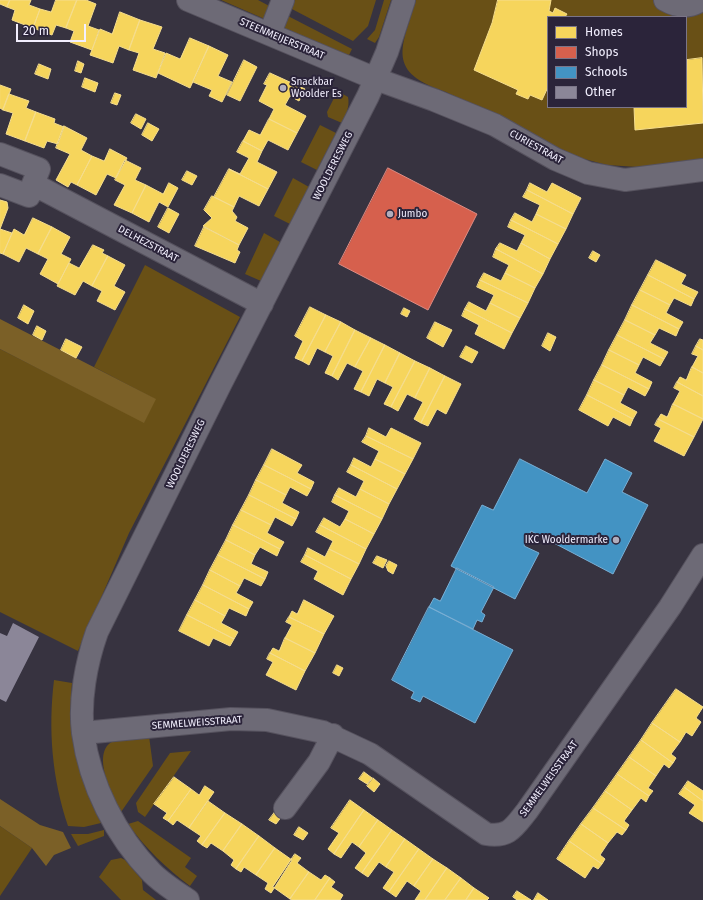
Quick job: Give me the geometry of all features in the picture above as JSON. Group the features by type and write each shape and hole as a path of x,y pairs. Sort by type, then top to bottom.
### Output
{"street":[{"name":"STEENMEIJERSTRAAT","path":"188,0 270,33 376,79"},
{"path":"270,33 283,0"},
{"name":"WOOLDERESWEG","path":"188,900 153,874 130,847 113,820 99,791 83,733 83,703 90,652 97,632 376,79 387,52 404,0"},
{"path":"665,0 672,4 686,6 701,0"},
{"name":"CURIESTRAAT","path":"376,79 495,125 556,159 588,174 625,180 703,170"},
{"path":"0,154 39,169 29,196 0,185"},
{"name":"DELHEZSTRAAT","path":"33,184 262,304"},
{"name":"SEMMELWEISSTRAAT","path":"83,733 231,719 280,722 333,735 370,754 486,834 498,836 513,828 527,811 666,613 703,555"},
{"path":"285,808 318,762 333,735"}],"shaded area":[{"path":"221,0 258,0 275,9 267,20"},
{"path":"293,0 376,0 368,26 353,41 290,8"},
{"path":"384,0 391,0 379,37 375,43 367,39 375,30"},
{"path":"416,0 703,0 703,159 638,167 607,165 577,157 427,84 414,76 406,67 403,57 403,45"},
{"path":"286,15 352,49 349,55 340,53 284,28 283,23"},
{"path":"341,93 348,97 347,110 342,123 328,117 327,112 336,94"},
{"path":"320,125 336,133 317,170 301,162"},
{"path":"293,178 309,187 290,224 274,216"},
{"path":"264,233 280,242 261,281 245,274"},
{"path":"145,265 240,317 129,533 78,651 0,612 0,349 144,422 155,399 94,367"},
{"path":"0,319 156,399 144,423 0,349"},
{"path":"54,680 72,683 71,720 76,755 86,789 101,823 84,827 68,826 58,790 53,754 51,717"},
{"path":"149,736 153,766 121,812 105,774 103,763 104,753 108,745 116,740"},
{"path":"191,751 145,817 138,812 136,803 170,753"},
{"path":"0,799 40,825 63,832 71,848 54,855 46,866 32,848 0,826"},
{"path":"138,821 191,858 185,867 197,876 190,886 157,858 128,824"},
{"path":"0,826 32,848 0,896"},
{"path":"104,830 104,836 78,846 71,834 88,834"},
{"path":"121,858 125,860 142,880 143,890 156,900 121,900 99,877 111,860"}],"building: Homes":[{"path":"0,0 10,0 7,7 0,4"},
{"path":"10,0 31,0 29,5 40,9 33,28 12,20 15,10 7,7"},
{"path":"56,0 77,0 66,28 56,25 52,35 33,28 40,9 51,12"},
{"path":"77,0 86,0 96,4 88,26 99,30 92,50 70,42 74,31 66,28"},
{"path":"498,0 551,0 549,11 553,13 555,8 567,14 566,16 547,16 547,89 542,100 530,95 528,99 516,94 518,90 474,70 492,23"},
{"path":"120,12 140,20 129,50 119,46 113,63 90,55 100,29 112,34"},
{"path":"140,20 162,27 153,49 165,53 156,78 133,70 139,53 129,50"},
{"path":"190,38 209,46 190,88 158,73 166,53 180,59"},
{"path":"209,46 228,55 218,76 232,82 222,102 209,96 212,90 193,82"},
{"path":"702,58 703,123 635,130 634,108 687,108 687,60"},
{"path":"244,60 257,67 240,101 227,95"},
{"path":"78,61 84,64 81,73 75,71"},
{"path":"39,64 51,69 48,79 35,74"},
{"path":"270,73 305,89 299,101 290,96 285,105 306,116 297,133 269,119 274,109 259,101 267,85 264,84"},
{"path":"85,78 98,83 95,92 82,87"},
{"path":"0,85 11,89 3,110 0,108"},
{"path":"115,93 121,95 117,105 111,103"},
{"path":"9,94 29,101 26,108 36,112 25,141 6,134 13,113 3,110"},
{"path":"36,112 55,119 54,123 64,127 58,144 47,141 44,148 25,141"},
{"path":"136,114 146,119 141,129 131,123"},
{"path":"269,119 297,133 288,150 268,140 262,151 243,141 249,130 260,135"},
{"path":"148,123 159,129 152,141 142,135"},
{"path":"64,126 87,138 81,150 92,156 77,185 71,182 68,187 56,180 70,154 56,148"},
{"path":"243,141 262,151 257,162 277,172 268,189 229,169 240,174 249,158 237,152"},
{"path":"110,149 127,158 116,178 107,174 96,195 77,185 92,156 104,161"},
{"path":"125,160 141,168 135,180 146,185 132,213 114,205 125,185 115,180"},
{"path":"229,169 268,189 259,206 239,196 234,207 214,197"},
{"path":"187,171 197,176 192,185 182,180"},
{"path":"169,183 178,188 168,207 159,202 149,222 132,213 146,185 163,194"},
{"path":"530,183 547,192 552,183 581,198 573,214 527,190"},
{"path":"527,190 573,214 566,229 536,214 540,205 523,197"},
{"path":"212,196 234,207 232,211 237,217 235,221 248,228 239,245 203,226 212,218 204,210"},
{"path":"0,200 7,202 8,208 0,229"},
{"path":"168,208 179,214 169,233 158,227"},
{"path":"515,213 532,222 536,214 566,229 558,244 511,220"},
{"path":"33,218 52,227 38,254 26,248 19,262 3,254 14,229 24,235"},
{"path":"511,220 558,244 550,259 521,243 525,235 508,227"},
{"path":"52,227 70,237 61,254 71,259 58,284 40,274 48,259 38,254"},
{"path":"204,227 239,245 237,250 240,252 235,263 195,246"},
{"path":"0,229 12,233 3,254 0,253"},
{"path":"500,243 517,251 521,243 550,259 543,274 496,249"},
{"path":"93,245 104,250 102,253 108,256 92,286 83,281 75,295 57,286 69,263 79,268"},
{"path":"496,249 543,274 535,288 505,273 509,265 493,257"},
{"path":"593,251 600,255 596,262 589,258"},
{"path":"108,256 125,265 114,286 125,292 115,310 97,301 102,291 92,286"},
{"path":"656,260 686,275 681,284 698,292 694,299 648,275"},
{"path":"484,273 501,281 505,273 535,288 528,303 480,280"},
{"path":"648,275 694,299 691,306 674,298 670,305 640,290"},
{"path":"480,280 528,303 520,318 490,303 494,295 477,287"},
{"path":"640,290 670,305 666,313 683,322 679,329 632,305"},
{"path":"469,302 486,311 490,303 520,318 512,333 465,309"},
{"path":"24,305 34,311 28,324 18,318"},
{"path":"632,305 679,329 676,336 659,328 655,335 625,320"},
{"path":"310,307 326,315 302,361 295,358 303,341 295,336"},
{"path":"404,308 410,311 407,317 401,314"},
{"path":"465,309 512,333 504,349 475,334 479,325 462,316"},
{"path":"326,315 341,322 325,352 317,348 309,365 302,361"},
{"path":"625,320 655,335 650,343 668,352 664,359 617,335"},
{"path":"341,322 355,330 332,376 325,373 333,356 325,352"},
{"path":"435,322 452,330 443,347 427,338"},
{"path":"37,326 46,331 42,340 33,335"},
{"path":"355,330 371,338 355,367 347,363 338,380 332,376"},
{"path":"548,333 556,337 550,351 542,346"},
{"path":"617,335 664,359 660,366 643,357 639,365 609,350"},
{"path":"371,338 385,345 361,392 354,389 363,371 355,367"},
{"path":"66,339 82,347 76,358 61,350"},
{"path":"700,339 703,340 703,350 696,346"},
{"path":"385,345 400,353 385,383 377,379 369,396 361,392"},
{"path":"466,346 478,352 472,363 460,357"},
{"path":"696,346 703,350 703,373 692,367 698,356 692,354"},
{"path":"609,350 639,365 635,373 652,382 649,389 602,365"},
{"path":"400,353 415,361 391,407 384,404 393,387 385,383"},
{"path":"415,361 430,368 415,398 407,394 398,411 391,407"},
{"path":"602,365 649,389 645,396 628,387 624,395 594,380"},
{"path":"692,367 703,373 703,396 677,382 680,377 686,380"},
{"path":"430,368 445,376 421,423 414,419 423,402 415,398"},
{"path":"445,376 461,384 446,414 437,409 428,426 421,423"},
{"path":"594,380 624,395 620,403 637,412 633,419 587,395"},
{"path":"677,382 703,396 703,419 673,404 680,391 674,388"},
{"path":"587,395 633,419 630,426 613,417 608,426 579,410"},
{"path":"673,404 703,419 694,437 658,419 661,414 667,417"},
{"path":"658,419 694,437 684,456 654,441 661,428 655,425"},
{"path":"369,428 386,437 391,428 421,443 413,459 366,436"},
{"path":"366,436 413,459 405,474 375,459 379,451 362,442"},
{"path":"272,449 302,465 297,473 314,482 311,489 264,465"},
{"path":"354,458 371,467 375,459 405,474 397,489 351,465"},
{"path":"264,465 311,489 307,496 290,487 286,495 256,480"},
{"path":"351,465 397,489 389,504 360,489 364,481 347,472"},
{"path":"256,480 286,495 282,503 299,512 296,519 249,495"},
{"path":"339,488 356,497 360,489 389,504 382,519 335,495"},
{"path":"249,495 296,519 292,526 275,517 271,525 241,510"},
{"path":"335,495 382,519 374,534 345,519 349,511 332,502"},
{"path":"241,510 271,525 267,533 284,542 280,549 233,525"},
{"path":"324,518 340,527 345,519 374,534 366,549 320,525"},
{"path":"233,525 280,549 277,556 260,547 255,555 226,540"},
{"path":"320,525 366,549 359,564 329,549 333,541 316,532"},
{"path":"226,540 255,555 251,564 268,572 265,579 218,555"},
{"path":"308,548 325,557 329,549 359,564 351,579 305,555"},
{"path":"218,555 265,579 261,586 244,578 240,586 210,570"},
{"path":"305,555 351,579 343,595 314,579 318,571 301,562"},
{"path":"377,556 387,560 383,568 373,563"},
{"path":"389,561 397,565 393,574 388,571 386,566"},
{"path":"210,570 240,586 236,593 253,602 249,609 203,585"},
{"path":"203,585 249,609 246,616 229,608 225,616 195,600"},
{"path":"195,600 225,616 221,623 238,632 234,639 187,615"},
{"path":"304,600 334,616 324,634 289,617 292,611 297,614"},
{"path":"187,615 234,639 230,646 213,638 209,646 179,631"},
{"path":"289,617 324,634 315,653 285,638 292,625 286,622"},
{"path":"285,638 315,653 305,671 270,653 273,648 279,651"},
{"path":"270,653 305,671 296,690 266,675 273,662 267,659"},
{"path":"337,665 343,668 339,676 333,673"},
{"path":"676,689 703,707 696,718 701,722 692,736 686,732 680,742 652,723"},
{"path":"652,723 680,742 671,754 676,758 673,763 641,740"},
{"path":"641,740 673,763 669,768 664,764 656,776 629,757"},
{"path":"629,757 656,776 648,788 653,791 649,796 617,774"},
{"path":"364,772 372,778 367,784 359,779"},
{"path":"617,774 649,796 646,802 641,798 632,810 605,791"},
{"path":"174,777 191,789 168,821 163,818 167,813 154,804"},
{"path":"373,778 380,784 374,792 367,786"},
{"path":"688,781 703,791 703,801 684,787"},
{"path":"205,786 214,792 189,828 177,820 173,825 168,821 191,789 199,795"},
{"path":"684,787 703,801 703,822 689,813 695,805 679,794"},
{"path":"605,791 632,810 624,821 629,825 626,830 593,808"},
{"path":"350,800 364,810 334,854 328,849 339,833 331,828"},
{"path":"208,801 225,813 202,845 197,841 201,836 189,828"},
{"path":"593,808 626,830 622,835 617,832 608,843 581,824"},
{"path":"364,810 378,820 359,847 352,842 341,858 334,854"},
{"path":"275,812 282,816 276,824 269,820"},
{"path":"225,813 242,824 223,851 211,843 207,848 202,845"},
{"path":"378,820 392,830 362,873 355,868 366,853 359,847"},
{"path":"242,824 259,836 236,869 231,865 234,860 223,851"},
{"path":"581,824 608,843 600,855 605,859 602,864 569,841"},
{"path":"299,827 308,833 303,840 294,835"},
{"path":"392,830 405,839 386,867 379,862 368,877 362,873"},
{"path":"259,836 275,848 256,875 244,867 241,872 236,869"},
{"path":"405,839 419,849 389,892 383,888 394,872 386,867"},
{"path":"569,841 602,864 598,869 593,866 585,878 557,859"},
{"path":"275,848 292,860 271,893 265,889 268,883 256,875"},
{"path":"419,849 433,859 414,886 407,881 396,897 389,892"},
{"path":"295,854 301,858 297,863 309,872 290,899 273,887"},
{"path":"433,859 447,868 425,900 415,900 421,891 414,886"},
{"path":"447,868 461,878 445,900 425,900"},
{"path":"309,872 321,880 325,875 330,878 315,900 290,899"},
{"path":"330,878 335,882 331,887 343,895 340,900 315,900"},
{"path":"461,878 474,888 466,900 445,900"},
{"path":"474,888 489,898 487,900 466,900"},
{"path":"517,891 531,900 517,900 513,897"},
{"path":"538,893 548,900 534,900"}],"building: Shops":[{"path":"388,168 477,214 428,310 339,264"}],"building: Schools":[{"path":"520,459 587,493 605,459 632,473 622,492 648,505 613,574 531,531 524,546 539,553 515,599 451,566 482,505 493,510"},
{"path":"457,568 494,587 481,612 485,615 482,622 477,620 473,629 429,607 434,598 440,601"},
{"path":"429,607 513,650 475,723 423,696 420,702 411,698 414,692 392,680"}],"building: Other":[{"path":"13,623 39,637 6,702 0,699 0,633 7,636"}],"place":[{"name":"Snackbar Woolder Es","path":"283,88"},
{"name":"Jumbo","path":"390,214"},
{"name":"IKC Wooldermarke","path":"616,540"}]}
